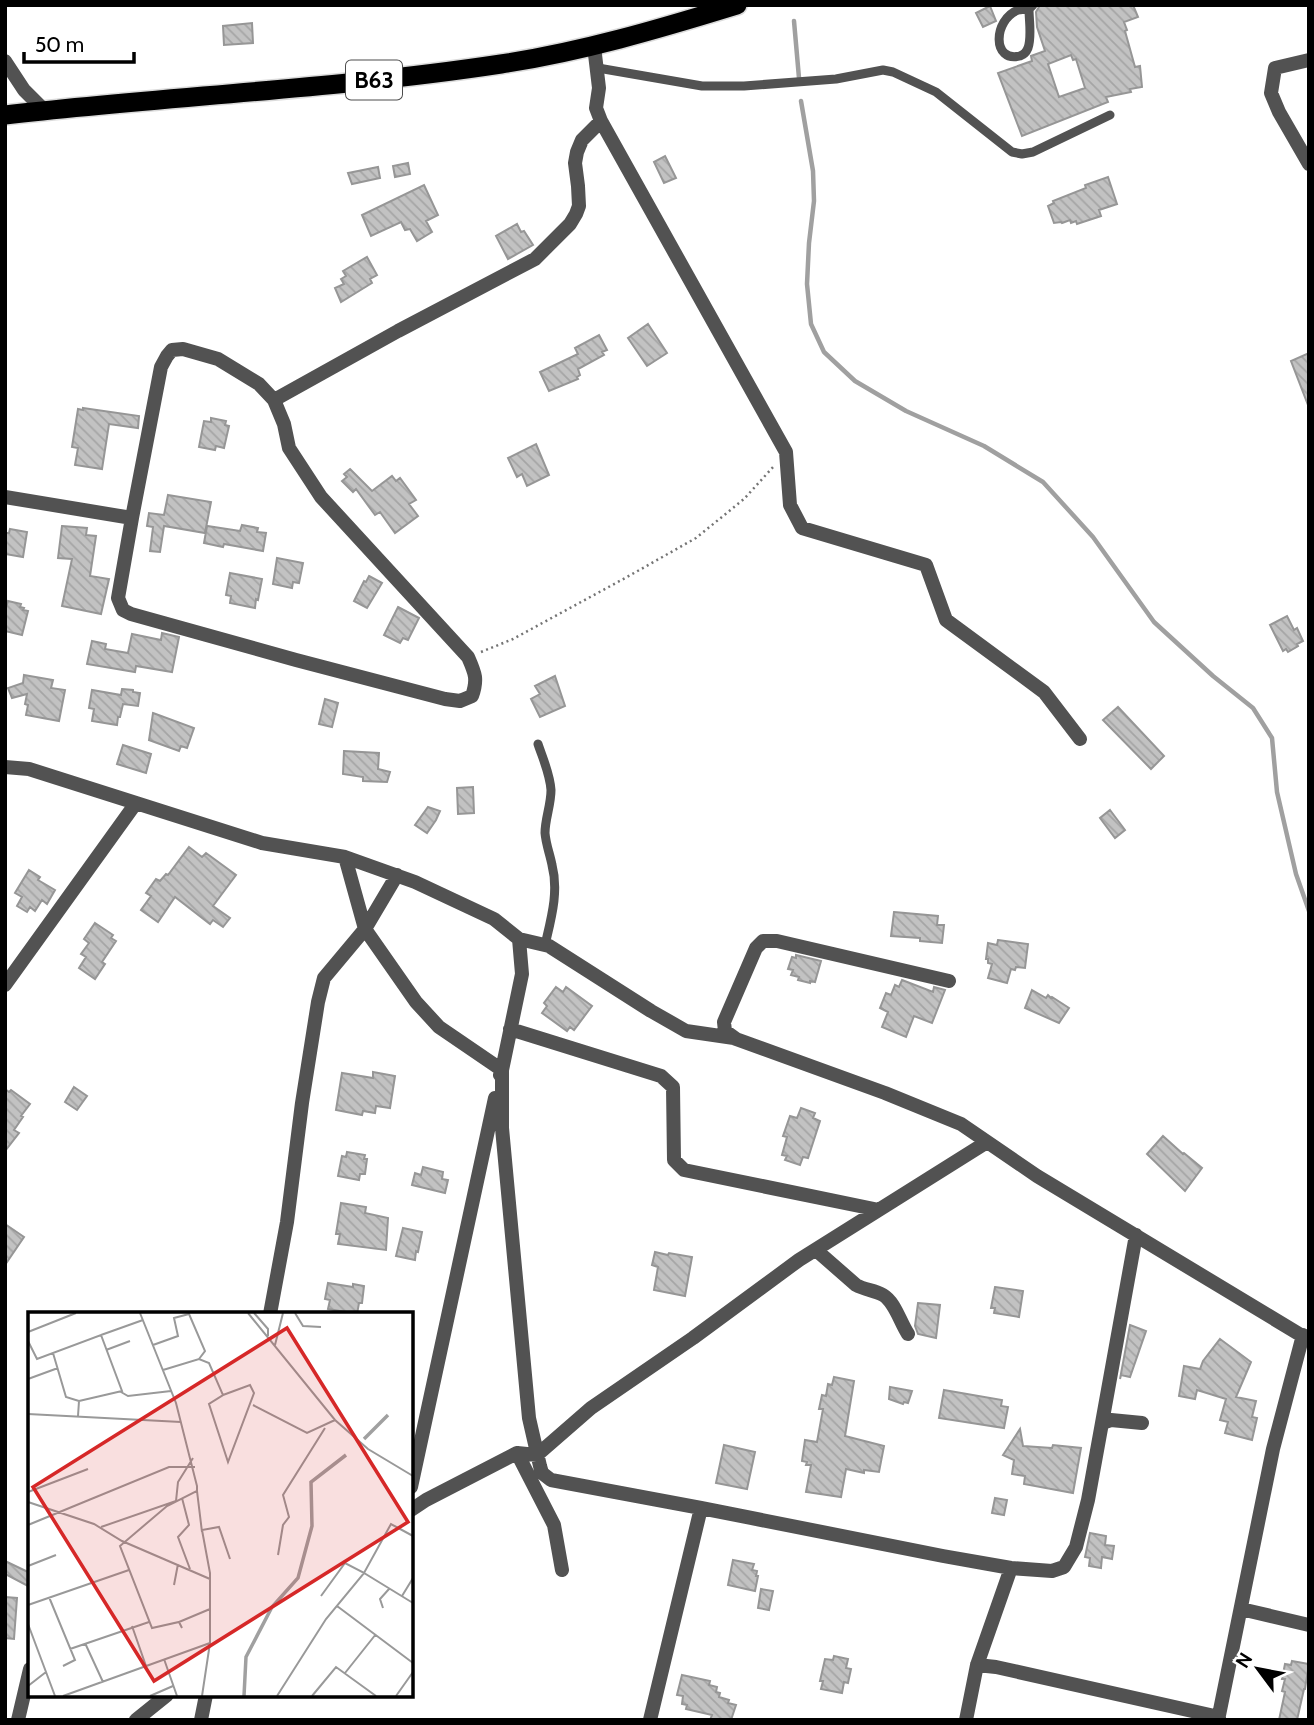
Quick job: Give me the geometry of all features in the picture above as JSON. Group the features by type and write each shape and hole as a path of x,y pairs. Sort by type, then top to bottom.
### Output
{"highway":[{"name":"B63","path":"5,115 324,86 502,64 594,46 737,5"}],"street":[{"path":"594,46 599,88 596,108 601,121 786,452 790,505 802,528 926,565 946,620 1044,692 1080,739"},
{"path":"1309,60 1275,68 1271,93 1309,164"},
{"path":"5,61 24,90 44,111"},
{"path":"274,400 398,331 535,260 570,224 576,214 579,206 575,163 577,152 582,140 601,121"},
{"path":"183,349 218,359 259,384 274,400 284,424 289,448 321,497 468,657 477,683 472,696 460,701 296,660 122,610 118,598 132,518 161,367 167,355 172,350 183,349"},
{"path":"5,497 132,518"},
{"path":"5,767 29,769 262,843 345,857 397,875 494,919 519,939 550,946 686,1031 736,1038"},
{"path":"5,985 136,803"},
{"path":"345,857 365,929 416,1002 439,1027 502,1070"},
{"path":"270,1312 287,1222 302,1103 324,978 365,929 397,875"},
{"path":"413,1479 522,974 519,939"},
{"path":"949,981 778,941 764,941 756,948 724,1022 725,1031 736,1038 961,1124 1037,1176 1306,1338 1273,1449 1219,1718 996,1667 977,1665"},
{"path":"510,1029 661,1076 673,1087 674,1160 684,1170 879,1210"},
{"path":"502,1070 503,1141 529,1418 542,1473 551,1480 1011,1568 1052,1571 1063,1567 1076,1547 1083,1523 1136,1235"},
{"path":"413,1509 517,1453 537,1455 591,1408 799,1260 987,1142"},
{"path":"816,1250 856,1285 887,1297 908,1334"},
{"path":"1102,1423 1111,1420 1142,1423"},
{"path":"517,1453 554,1525 562,1570"},
{"path":"650,1720 701,1508"},
{"path":"966,1720 977,1665 1011,1568"},
{"path":"1241,1609 1309,1625"},
{"path":"18,1720 28,1678"},
{"path":"136,1720 165,1697"},
{"path":"201,1720 206,1697"}],"lane":[{"path":"1031,7 1028,48 1020,55 1008,55 999,43 1001,26 1018,10 1031,7"},
{"path":"598,68 702,86 744,86 836,79 883,70 893,72 936,92 1012,152 1022,154 1033,152 1110,115"},
{"path":"538,744 551,790 545,823 546,844 553,866 555,904 545,945"}],"path":[{"path":"468,657 513,639 696,538 744,499 786,452"}],"building":[{"path":"1040,5 1133,5 1138,17 1124,22 1135,67 1140,66 1142,87 1106,97 1108,102 1022,136 998,73 1032,61 1031,56 1045,51 1037,27 1036,12","holes":["1071,55 1073,60 1076,59 1085,88 1059,97 1048,64"]},
{"path":"990,6 996,21 983,27 976,13"},
{"path":"252,23 253,43 224,45 223,26"},
{"path":"665,156 676,178 664,183 654,162"},
{"path":"408,163 410,174 395,177 393,166"},
{"path":"378,167 380,178 352,184 348,173"},
{"path":"1108,177 1117,204 1099,210 1101,216 1077,224 1076,221 1071,223 1070,220 1054,223 1048,206 1054,203 1053,201"},
{"path":"424,185 438,215 426,221 432,232 417,241 410,229 405,230 401,222 371,236 362,215"},
{"path":"517,224 533,245 508,259 496,236"},
{"path":"367,257 377,275 370,279 372,283 341,302 335,288 344,284 341,279 346,276 343,271"},
{"path":"648,324 667,353 647,366 628,338"},
{"path":"599,335 607,350 602,352 604,355 578,369 578,379 549,391 540,372 578,354 575,348"},
{"path":"1309,353 1309,405 1308,405 1291,361"},
{"path":"78,409 139,416 138,428 109,424 102,469 75,465 78,448 72,447"},
{"path":"211,418 226,421 225,425 229,426 224,448 216,446 215,450 199,447 204,421 211,422"},
{"path":"536,444 549,475 527,486 522,474 517,477 508,458"},
{"path":"350,469 372,491 392,476 396,481 400,478 416,500 409,504 418,516 395,533 380,512 375,515 356,489 353,492 342,481 347,477 344,474"},
{"path":"168,495 211,502 205,533 164,526 160,552 150,551 153,527 147,526 149,513 164,515"},
{"path":"242,525 258,528 257,532 266,533 263,551 204,543 207,526 240,531"},
{"path":"62,526 87,528 86,535 96,536 90,576 109,579 101,614 62,606 72,559 58,558"},
{"path":"10,529 27,532 23,557 5,554 5,533 9,533"},
{"path":"277,558 303,563 299,583 293,582 292,588 273,584"},
{"path":"230,573 262,579 255,608 230,603 231,596 226,595"},
{"path":"369,576 382,583 367,608 354,601"},
{"path":"8,601 21,604 23,610 28,611 22,635 5,631"},
{"path":"398,607 419,618 408,640 403,638 400,643 384,635"},
{"path":"1287,616 1303,641 1288,652 1286,649 1283,651 1270,625"},
{"path":"162,633 179,637 172,672 136,666 135,672 87,664 92,641 106,644 105,649 128,653 132,634 161,640"},
{"path":"24,675 53,680 51,688 65,690 59,721 26,715 27,694 12,698 8,688 23,683"},
{"path":"555,676 565,706 540,717 531,699 540,694 535,686"},
{"path":"122,689 140,693 138,706 123,704 117,725 92,721 94,709 89,708 92,690 121,695"},
{"path":"325,699 338,703 332,727 319,724"},
{"path":"1118,707 1164,756 1151,769 1103,720"},
{"path":"153,713 194,728 187,748 181,746 179,751 149,740"},
{"path":"123,745 151,754 146,773 117,764"},
{"path":"344,751 379,753 378,769 390,772 387,782 363,781 363,777 343,774"},
{"path":"473,787 474,813 458,814 457,788"},
{"path":"428,807 440,811 427,833 415,825"},
{"path":"1110,810 1125,830 1115,838 1100,818"},
{"path":"189,847 202,857 206,853 236,875 213,906 230,918 223,927 213,920 210,924 175,897 158,922 141,910 151,896 146,893 156,879 160,881 168,875"},
{"path":"29,870 40,877 38,880 55,890 47,904 42,900 35,911 30,907 27,912 17,906 22,897 15,893"},
{"path":"894,912 938,916 937,925 944,925 942,943 891,936"},
{"path":"95,923 113,935 111,938 116,941 95,979 79,968 86,957 81,954 89,943 84,939"},
{"path":"998,940 1028,944 1025,968 1011,969 1007,983 988,978 992,964 986,959 988,943 997,945"},
{"path":"796,955 821,961 815,982 798,980 799,977 791,975 793,970 788,969 792,957 796,958"},
{"path":"902,980 933,992 934,987 945,990 932,1023 914,1016 906,1037 882,1027 888,1012 880,1008 886,993 891,995 895,985 899,987"},
{"path":"556,987 563,992 566,987 592,1006 574,1030 570,1027 567,1031 542,1013 547,1006 544,1003"},
{"path":"1032,990 1046,998 1048,995 1069,1008 1059,1023 1025,1008"},
{"path":"373,1072 395,1076 390,1108 376,1106 375,1113 363,1111 362,1115 336,1110 342,1073 373,1078"},
{"path":"74,1087 87,1096 77,1110 65,1102"},
{"path":"5,1089 9,1092 11,1090 30,1104 14,1130 19,1133 5,1151"},
{"path":"801,1108 815,1113 813,1118 820,1121 808,1158 803,1157 800,1165 785,1160 787,1156 782,1155 787,1137 783,1136 790,1116 797,1118"},
{"path":"1163,1136 1202,1168 1185,1191 1147,1154"},
{"path":"347,1152 365,1155 364,1159 367,1159 365,1174 360,1174 359,1180 338,1176 342,1156 346,1157"},
{"path":"423,1167 443,1172 442,1179 448,1180 445,1193 412,1185 415,1173 421,1175"},
{"path":"341,1203 366,1207 365,1213 388,1218 386,1250 338,1244 340,1234 336,1234"},
{"path":"5,1224 24,1237 5,1265"},
{"path":"403,1228 422,1232 415,1260 396,1256"},
{"path":"655,1252 692,1257 685,1296 654,1290 658,1267 652,1265"},
{"path":"328,1283 364,1286 362,1303 359,1303 357,1312 328,1309 330,1300 325,1299"},
{"path":"995,1287 1023,1291 1019,1317 994,1313 995,1308 991,1308"},
{"path":"918,1303 940,1305 936,1338 918,1334 915,1326"},
{"path":"1130,1325 1146,1331 1130,1377 1121,1375 1120,1379"},
{"path":"1220,1339 1251,1362 1236,1397 1256,1401 1252,1417 1257,1418 1252,1440 1225,1433 1228,1422 1220,1420 1226,1399 1197,1390 1195,1399 1179,1396 1184,1366 1200,1369"},
{"path":"834,1377 854,1381 845,1436 884,1446 879,1472 864,1470 864,1473 846,1469 841,1497 806,1492 811,1465 802,1461 805,1440 817,1442 823,1409 819,1409 822,1395 826,1396 828,1384 832,1385"},
{"path":"890,1387 912,1391 908,1403 889,1399"},
{"path":"944,1390 1002,1400 1001,1406 1008,1407 1004,1428 939,1418"},
{"path":"1020,1429 1023,1446 1081,1448 1073,1493 1024,1484 1025,1476 1012,1474 1014,1460 1003,1455"},
{"path":"724,1445 755,1452 747,1489 716,1483"},
{"path":"995,1498 1007,1500 1004,1515 992,1513"},
{"path":"1090,1533 1106,1536 1105,1545 1114,1546 1112,1559 1102,1557 1101,1568 1089,1566 1090,1558 1085,1557"},
{"path":"733,1560 754,1564 752,1570 757,1571 758,1576 755,1591 728,1585"},
{"path":"5,1561 28,1572 28,1586 5,1574"},
{"path":"761,1589 773,1591 769,1610 758,1608"},
{"path":"5,1597 17,1598 14,1639 5,1638"},
{"path":"834,1656 848,1659 846,1668 851,1669 848,1683 844,1682 842,1693 821,1689 825,1659 833,1660"},
{"path":"1292,1661 1309,1664 1305,1689 1297,1720 1279,1720 1285,1692 1282,1691 1285,1679 1282,1679 1285,1664 1291,1665"},
{"path":"682,1675 710,1681 709,1685 717,1687 719,1697 736,1705 731,1720 710,1720 712,1715 686,1709 687,1705 682,1704 683,1696 677,1695"}],"waterway":[{"path":"794,21 799,78"},
{"path":"801,101 813,171 814,201 807,284 811,324 824,352 855,381 906,411 984,446 1043,482 1093,537 1154,622 1253,708 1272,738 1277,792 1296,874 1309,911"}]}
